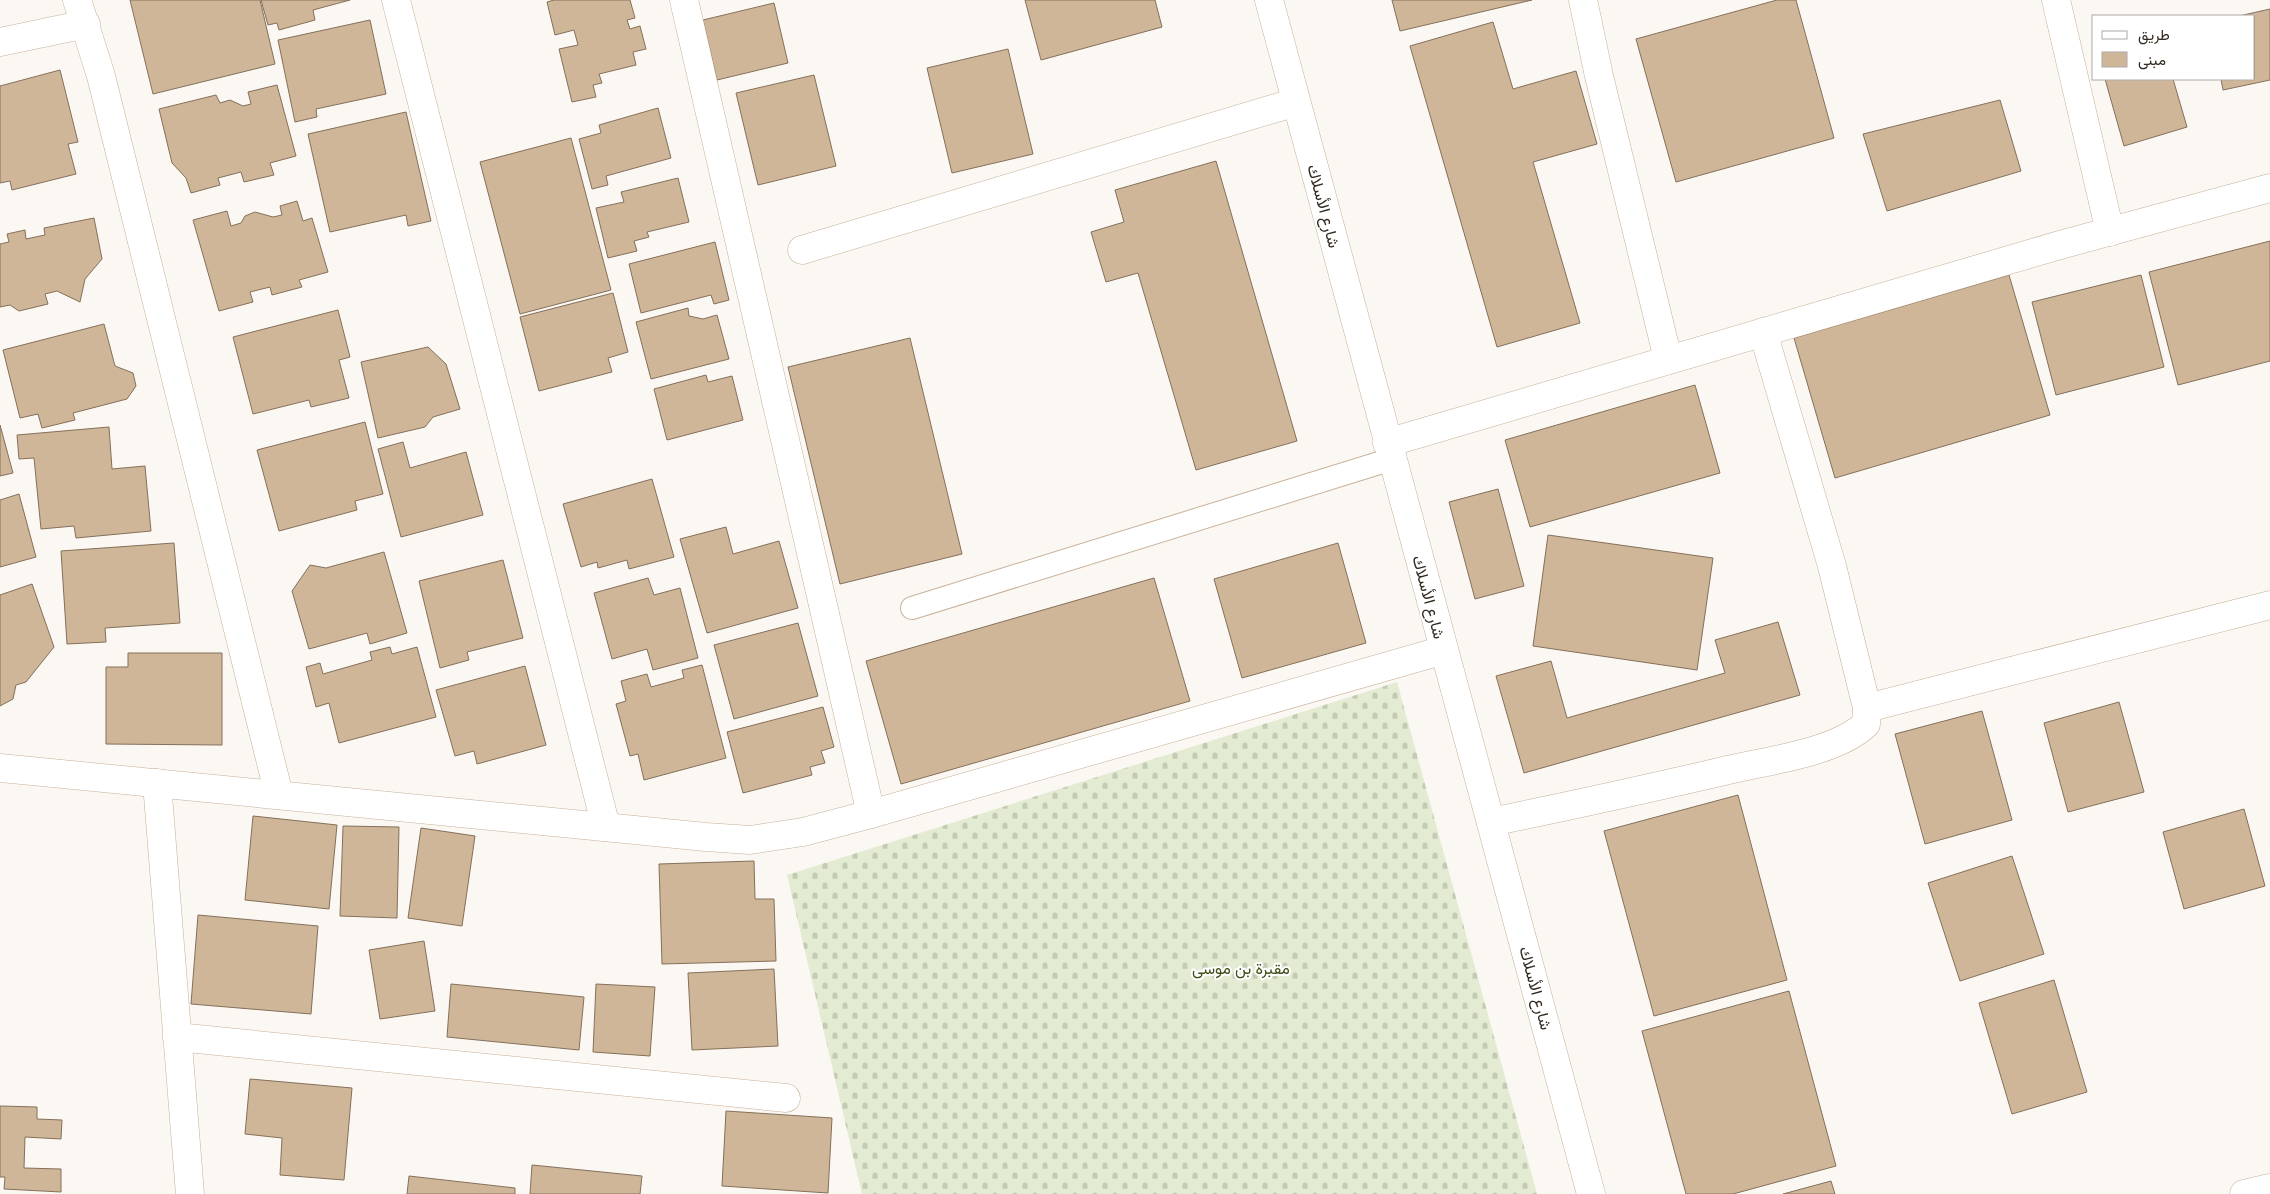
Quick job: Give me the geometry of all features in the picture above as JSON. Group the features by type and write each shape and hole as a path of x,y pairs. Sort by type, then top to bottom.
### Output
{"street":[{"path":"396,0 606,827"},
{"path":"684,0 871,814"},
{"name":"شارع الأسلاك","path":"1269,0 1591,1194"},
{"path":"1583,0 1599,76 1668,359"},
{"path":"2056,0 2110,232"},
{"path":"0,42 82,12 101,76 279,795"},
{"path":"802,250 1296,102"},
{"path":"1390,451 1668,359 2270,188"},
{"path":"1491,822 1590,802 1840,743 1855,734 1866,724 1867,708 1832,566 1763,332"},
{"path":"1867,708 2270,605"},
{"path":"0,768 750,840 803,832 871,814 1444,650"},
{"path":"157,783 190,1194"},
{"path":"177,1036 786,1098"},
{"path":"2244,1194 2270,1188"}],"lane":[{"path":"912,608 1390,451"}],"green space":[{"name":"مقبرة بن موسى","path":"1397,682 1537,1194 862,1194 787,875"}],"building":[{"path":"130,0 260,0 275,64 153,94"},
{"path":"261,0 350,0 313,10 315,20 279,30 277,23 268,25"},
{"path":"554,0 630,0 635,18 627,20 630,29 640,26 646,49 633,52 636,65 599,74 602,83 593,85 596,97 572,102 559,49 578,45 574,30 555,35 547,2"},
{"path":"1025,0 1155,0 1162,27 1041,60"},
{"path":"1392,0 1532,0 1400,31"},
{"path":"1777,0 1796,0 1834,138 1676,182 1636,39"},
{"path":"774,3 788,63 717,80 703,20"},
{"path":"2270,9 2270,80 2223,90 2221,80 2255,80 2255,15 2243,15"},
{"path":"370,20 386,94 316,109 317,117 295,122 278,40"},
{"path":"1493,22 1513,89 1576,71 1597,144 1533,162 1580,323 1497,347 1410,46"},
{"path":"1008,49 1033,154 952,173 927,68"},
{"path":"60,70 78,142 68,144 76,174 12,190 10,181 0,183 0,86"},
{"path":"814,75 836,166 758,185 736,93"},
{"path":"2105,80 2173,80 2187,127 2124,146"},
{"path":"277,85 296,156 270,163 274,175 244,182 241,172 218,178 220,185 191,193 186,178 172,163 159,109 216,95 220,103 230,100 243,106 251,104 248,92"},
{"path":"2000,100 2021,171 1887,211 1863,134"},
{"path":"658,108 671,158 606,176 608,185 592,189 579,139 601,133 599,125"},
{"path":"406,112 431,221 408,226 406,215 330,232 308,134"},
{"path":"571,138 611,290 520,314 480,162"},
{"path":"1216,161 1297,441 1196,470 1138,273 1106,282 1091,232 1124,222 1115,190"},
{"path":"678,178 689,222 647,232 649,237 634,241 637,251 608,258 596,208 624,202 621,192"},
{"path":"297,201 303,221 312,218 328,272 299,280 302,287 272,295 270,287 250,292 253,302 219,311 193,220 227,211 231,226 241,223 245,216 255,212 273,217 282,215 280,206"},
{"path":"94,218 102,259 85,279 80,302 57,291 45,294 48,304 19,311 10,305 0,307 0,244 9,242 7,234 25,230 26,239 45,235 44,228"},
{"path":"2270,241 2270,361 2178,385 2149,272"},
{"path":"715,242 729,300 714,304 711,295 641,313 629,264"},
{"path":"2009,275 2050,415 1835,478 1794,338"},
{"path":"2141,275 2164,367 2056,395 2032,302"},
{"path":"613,293 628,352 608,358 612,372 539,391 520,317"},
{"path":"688,308 689,316 703,319 717,315 729,359 651,379 636,322"},
{"path":"338,310 350,357 339,360 349,398 311,407 309,400 253,414 233,337"},
{"path":"104,324 115,366 133,373 136,386 127,399 73,413 75,420 42,428 38,414 20,418 3,350"},
{"path":"910,338 962,554 840,584 788,367"},
{"path":"428,347 446,364 460,409 433,417 425,427 378,438 361,362"},
{"path":"706,375 708,382 732,376 743,420 667,440 654,389"},
{"path":"1695,385 1720,473 1530,527 1505,440"},
{"path":"365,422 383,494 355,501 357,510 279,531 257,450"},
{"path":"0,425 13,473 0,476"},
{"path":"109,427 112,469 145,466 151,531 76,538 74,526 41,529 34,458 19,459 17,435"},
{"path":"403,442 410,468 466,452 483,515 401,537 378,449"},
{"path":"652,479 674,557 629,569 627,560 598,568 597,562 581,567 563,504"},
{"path":"1498,489 1524,586 1475,599 1449,502"},
{"path":"19,494 36,557 0,567 0,500"},
{"path":"726,527 733,554 779,541 798,608 707,633 680,539"},
{"path":"1548,535 1713,558 1697,670 1533,646"},
{"path":"174,543 180,623 105,628 106,642 67,644 61,551"},
{"path":"1338,543 1366,643 1242,678 1214,579"},
{"path":"384,552 407,633 370,644 367,633 309,649 292,591 310,565 326,568"},
{"path":"503,560 523,638 467,652 469,660 440,668 419,581"},
{"path":"648,578 654,595 680,588 698,658 653,670 647,649 612,659 594,593"},
{"path":"1154,578 1190,701 901,784 866,661"},
{"path":"32,584 54,647 26,682 16,685 13,699 0,706 0,595"},
{"path":"1778,622 1800,695 1524,773 1496,676 1551,661 1567,718 1725,673 1715,640"},
{"path":"798,623 818,696 734,719 714,645"},
{"path":"390,647 392,654 417,647 436,717 339,743 329,703 316,707 306,667 320,663 323,674 372,660 370,652"},
{"path":"128,653 222,653 222,745 106,744 106,667 128,667"},
{"path":"702,665 726,758 644,780 638,754 630,756 616,704 626,701 621,681 647,674 651,687 684,678 682,670"},
{"path":"525,666 546,745 477,764 474,751 455,756 436,690"},
{"path":"2119,702 2144,792 2068,812 2044,723"},
{"path":"823,707 834,747 821,751 825,763 810,767 812,775 743,793 727,732"},
{"path":"1982,711 2012,820 1925,844 1895,734"},
{"path":"1738,795 1787,980 1654,1016 1604,831"},
{"path":"2244,809 2265,886 2184,909 2163,832"},
{"path":"253,816 337,825 329,909 245,900"},
{"path":"343,826 399,827 397,918 340,916"},
{"path":"421,828 475,836 462,926 408,918"},
{"path":"2012,856 2044,954 1960,981 1928,883"},
{"path":"754,861 755,899 774,899 776,961 662,964 659,864"},
{"path":"198,915 318,926 311,1014 191,1004"},
{"path":"424,941 435,1011 380,1019 369,950"},
{"path":"774,969 778,1046 692,1050 688,973"},
{"path":"2054,980 2087,1092 2012,1114 1979,1003"},
{"path":"451,984 584,997 579,1050 447,1037"},
{"path":"596,984 655,987 650,1056 593,1052"},
{"path":"1789,991 1836,1166 1733,1194 1686,1194 1642,1031"},
{"path":"250,1079 352,1088 344,1180 280,1175 282,1138 245,1134"},
{"path":"0,1106 37,1107 37,1119 62,1120 61,1139 25,1137 24,1168 61,1169 61,1192 4,1189 5,1177 0,1177"},
{"path":"726,1111 832,1118 828,1193 722,1186"},
{"path":"532,1165 642,1176 640,1194 530,1194"},
{"path":"409,1176 515,1188 515,1194 407,1194"},
{"path":"1831,1181 1835,1194 1783,1194"}]}
